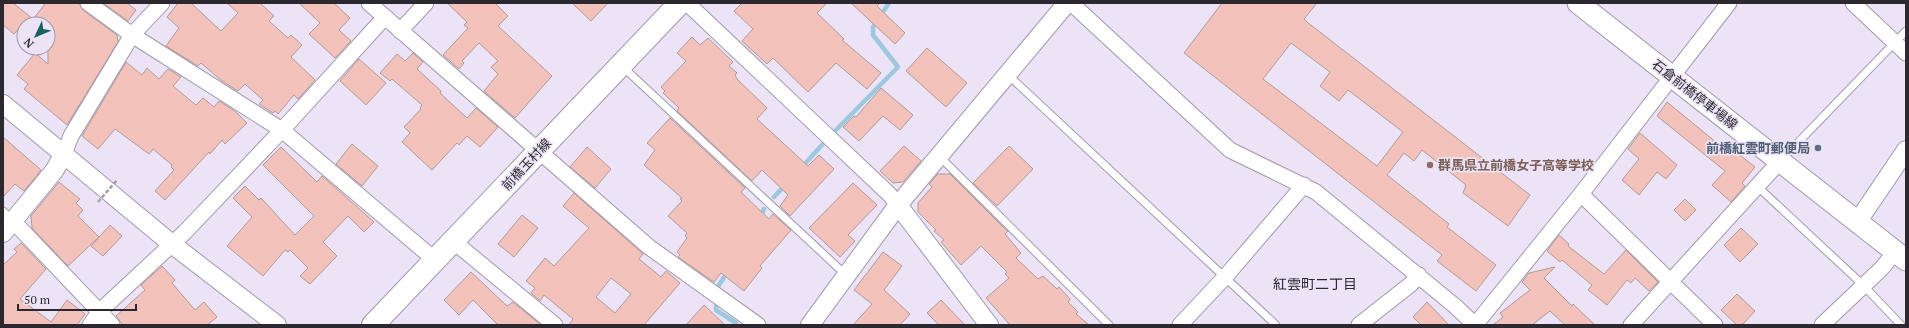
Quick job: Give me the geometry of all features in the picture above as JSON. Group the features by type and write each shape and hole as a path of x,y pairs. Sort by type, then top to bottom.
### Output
{"main road":[{"name":"前橋玉村線","path":"373,325 537,151 680,3"},
{"name":"石倉前橋停車場線","path":"1578,3 1901,256"}],"street":[{"path":"88,3 132,34 282,130 435,260"},
{"path":"112,325 6,222 54,171 64,154 71,136 132,34 162,3"},
{"path":"369,3 537,151 649,246 758,325"},
{"path":"400,30 426,3"},
{"path":"687,3 889,194 983,321"},
{"path":"810,325 898,205 1066,3"},
{"path":"1071,3 1230,150 1316,192 1419,275 1456,306 1475,325 1581,194 1729,3"},
{"path":"1853,3 1906,53"},
{"path":"90,325 99,312 173,245 282,130 385,17"},
{"path":"3,104 173,245 277,325"},
{"path":"1858,221 1906,150"},
{"path":"1631,325 1780,161"},
{"path":"1180,325 1225,277 1304,185"},
{"path":"1581,194 1715,325"},
{"path":"453,241 555,325"},
{"path":"1822,325 1863,285 1901,256"},
{"path":"1359,325 1411,284 1419,275"}],"lane":[{"path":"1780,161 1906,31"},
{"path":"620,65 847,276"},
{"path":"1007,74 1276,325"},
{"path":"939,156 1109,325"},
{"path":"1757,186 1863,285 1901,325"}],"path":[{"path":"98,202 117,180"}],"building":[{"path":"3,3 13,3 29,16 16,16 16,32 14,34 3,25"},
{"path":"46,3 79,3 83,10 117,35 118,42 67,125 24,89 28,84 17,75 33,56 39,56 48,64 48,56 56,56 56,16 35,16"},
{"path":"103,3 127,3 136,10 128,21"},
{"path":"178,3 191,3 221,31 238,13 227,3 260,3 274,16 269,21 288,38 291,35 302,45 291,57 315,80 298,99 294,95 278,114 275,111 273,113 259,104 263,100 245,84 238,91 222,81 201,63 198,66 166,46 179,28 167,17"},
{"path":"299,3 334,3 350,18 339,30 351,41 335,58 309,34 320,23"},
{"path":"447,3 495,3 508,16 498,26 552,76 515,118 484,91 498,74 491,67 498,61 479,43 462,61 464,63 459,69 443,55 468,28 464,25 467,22"},
{"path":"572,3 608,3 591,21"},
{"path":"742,3 827,3 817,13 844,39 842,40 881,73 867,89 836,63 808,92 773,58 767,64 742,41 753,29 734,11"},
{"path":"851,3 880,3 877,6 905,33 895,44"},
{"path":"1222,3 1317,3 1304,19 1307,22 1530,195 1508,226 1463,193 1466,185 1422,150 1414,161 1404,153 1387,175 1449,224 1447,227 1496,265 1476,291 1437,261 1442,255 1184,53","holes":["1291,43 1330,72 1320,86 1339,101 1348,90 1403,132 1377,166 1263,79"]},
{"path":"692,37 700,45 708,38 733,62 729,66 737,73 735,75 737,79 767,108 757,119 808,166 819,155 834,169 790,216 780,206 788,195 762,170 752,181 677,111 679,108 663,93 665,91 661,87 686,61 677,53"},
{"path":"927,48 967,83 946,107 906,71"},
{"path":"413,53 423,62 417,69 467,118 476,108 498,127 480,147 467,136 459,145 457,143 432,170 402,142 410,133 404,127 421,109 420,108 422,105 392,79 390,81 380,73 397,54 405,61"},
{"path":"359,59 386,83 366,105 340,81"},
{"path":"126,62 142,75 147,68 159,79 168,69 181,77 173,86 196,105 203,98 214,107 219,101 235,111 247,123 225,144 222,140 210,154 209,152 165,200 155,191 174,170 171,167 172,165 153,149 149,154 115,129 98,149 82,136"},
{"path":"881,88 913,115 900,130 883,116 859,141 843,127 854,116 856,117"},
{"path":"1667,102 1728,152 1731,148 1755,167 1742,183 1745,186 1731,202 1712,185 1725,171 1657,116"},
{"path":"670,118 745,188 741,192 769,219 773,214 791,230 760,266 762,268 744,291 721,273 714,282 678,257 680,255 677,252 687,238 685,236 687,233 668,216 682,201 680,199 682,198 644,165 655,150 647,143"},
{"path":"1640,133 1677,165 1666,179 1657,172 1639,195 1622,180 1639,159 1628,149"},
{"path":"3,137 41,170 24,191 15,184 3,197"},
{"path":"352,144 378,166 362,186 336,164"},
{"path":"904,146 921,161 903,182 893,183 880,171"},
{"path":"1009,146 1033,169 997,206 973,183"},
{"path":"281,147 317,182 322,176 374,222 364,232 348,216 323,242 337,256 310,284 300,276 308,268 290,250 288,252 285,250 263,276 227,246 252,217 233,198 245,186 259,200 261,198 295,235 314,216 263,165"},
{"path":"587,147 611,169 595,188 570,167"},
{"path":"938,174 950,174 1008,231 1005,234 1021,253 1016,258 1038,279 1043,276 1057,289 1059,287 1070,299 1068,302 1078,312 1076,314 1089,325 1010,325 986,298 1009,278 1005,274 1007,272 981,246 961,265 941,242 944,240 934,231 936,230 918,212 918,203 932,187 929,184"},
{"path":"59,182 80,199 76,203 83,210 78,216 99,237 68,266 32,228 31,216"},
{"path":"853,183 877,205 848,235 855,241 840,257 809,228"},
{"path":"574,193 643,254 639,259 661,277 666,271 680,283 644,325 569,325 573,319 544,295 540,301 531,293 535,288 526,281 545,258 554,266 589,228 563,206","holes":["611,278 631,294 615,313 596,297"]},
{"path":"1685,199 1696,210 1685,221 1674,210"},
{"path":"522,215 538,228 514,257 498,244"},
{"path":"110,225 122,236 103,256 91,246"},
{"path":"1741,228 1758,244 1740,262 1724,245"},
{"path":"1559,235 1569,244 1568,246 1604,274 1626,250 1658,282 1649,291 1635,278 1631,283 1627,280 1607,305 1588,290 1592,285 1562,260 1560,262 1547,251"},
{"path":"21,243 46,269 20,299 51,322 67,300 85,314 77,325 3,325 3,265 17,252 14,249"},
{"path":"883,252 902,266 884,290 910,314 900,325 853,325 872,304 854,290"},
{"path":"162,266 175,280 172,283 195,310 204,302 217,317 207,325 123,325 116,316 145,290 141,285"},
{"path":"1555,267 1544,278 1572,306 1573,304 1595,325 1565,325 1550,311 1532,325 1493,325 1503,317 1500,313 1530,290 1522,282 1529,273"},
{"path":"471,272 507,306 513,302 541,325 498,325 473,300 459,315 444,300"},
{"path":"1737,294 1755,311 1742,325 1737,325 1721,310"},
{"path":"941,300 965,325 939,325 927,313"},
{"path":"1427,302 1449,325 1421,325 1413,317"},
{"path":"704,305 725,325 686,325"}],"waterway":[{"path":"835,131 898,67 873,35 873,27 889,3"},
{"path":"802,167 822,145"},
{"path":"774,197 786,184"},
{"path":"760,218 764,209"},
{"path":"717,288 728,271"},
{"path":"716,306 716,310 736,323 734,325"}],"place":[{"name":"前橋紅雲町郵便局","path":"1818,148"},
{"name":"群馬県立前橋女子高等学校","path":"1430,165"}],"district":[{"name":"紅雲町二丁目","path":"1315,284"}]}
